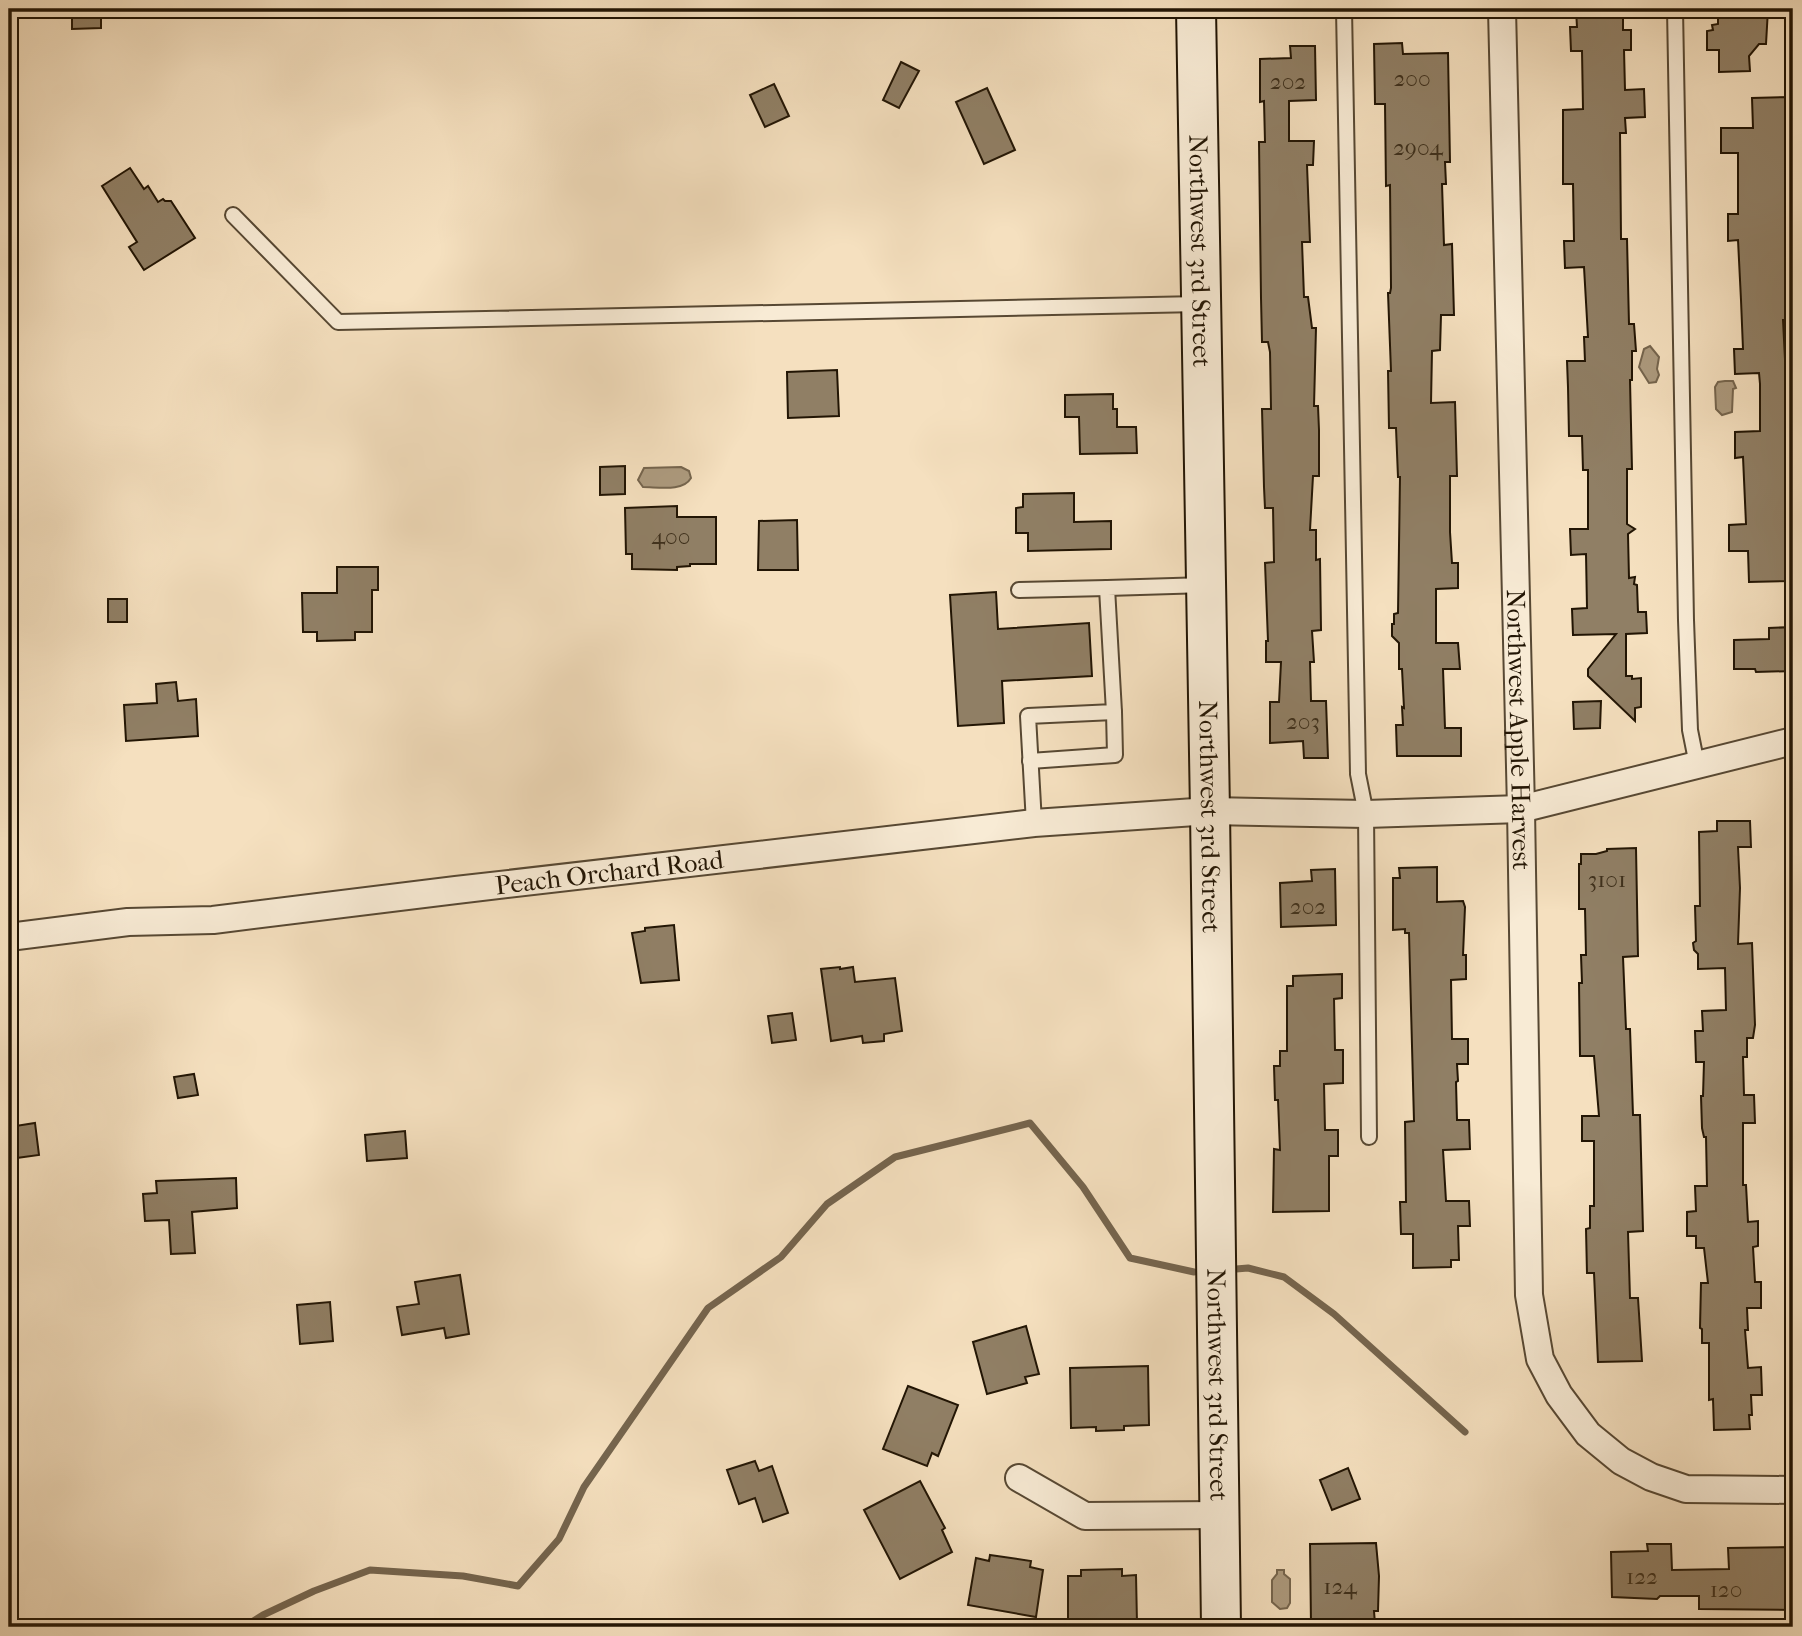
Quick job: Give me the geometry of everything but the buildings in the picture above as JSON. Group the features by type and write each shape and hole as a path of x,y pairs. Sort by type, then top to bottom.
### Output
{"street":[{"name":"Northwest 3rd Street","path":"1196,9 1221,1627"},
{"name":"Northwest Apple Harvest","path":"1502,9 1521,809 1529,1295 1540,1359 1559,1395 1588,1434 1621,1461 1651,1477 1686,1489 1793,1490"},
{"name":"Peach Orchard Road","path":"9,937 128,922 213,920 1034,823 1210,811 1366,814 1521,809 1793,741"},
{"path":"1019,1478 1085,1516 1218,1516"}],"lane":[{"path":"1344,9 1358,774 1366,814 1369,1137"},
{"path":"1675,9 1687,634 1690,730 1697,765"},
{"path":"233,215 338,323 1200,304"},
{"path":"1019,590 1206,585"},
{"path":"1030,761 1115,755 1107,588"},
{"path":"1034,823 1028,716 1114,712"}],"shaded area":[{"path":"1650,346 1659,357 1659,375 1656,382 1649,383 1639,367 1644,349"},
{"path":"1733,381 1736,388 1733,389 1732,412 1722,415 1716,409 1715,387 1718,382"},
{"path":"681,467 689,471 691,478 682,485 670,488 643,487 638,480 644,468"},
{"path":"1277,1570 1284,1570 1284,1574 1290,1579 1290,1603 1287,1608 1280,1609 1272,1602 1272,1580"}],"waterway":[{"path":"244,1627 314,1591 370,1570 463,1576 518,1586 559,1539 584,1487 708,1308 781,1257 827,1204 895,1157 1030,1123 1083,1187 1130,1258 1194,1272"},
{"path":"1236,1269 1248,1268 1284,1277 1334,1314 1465,1432"}]}
